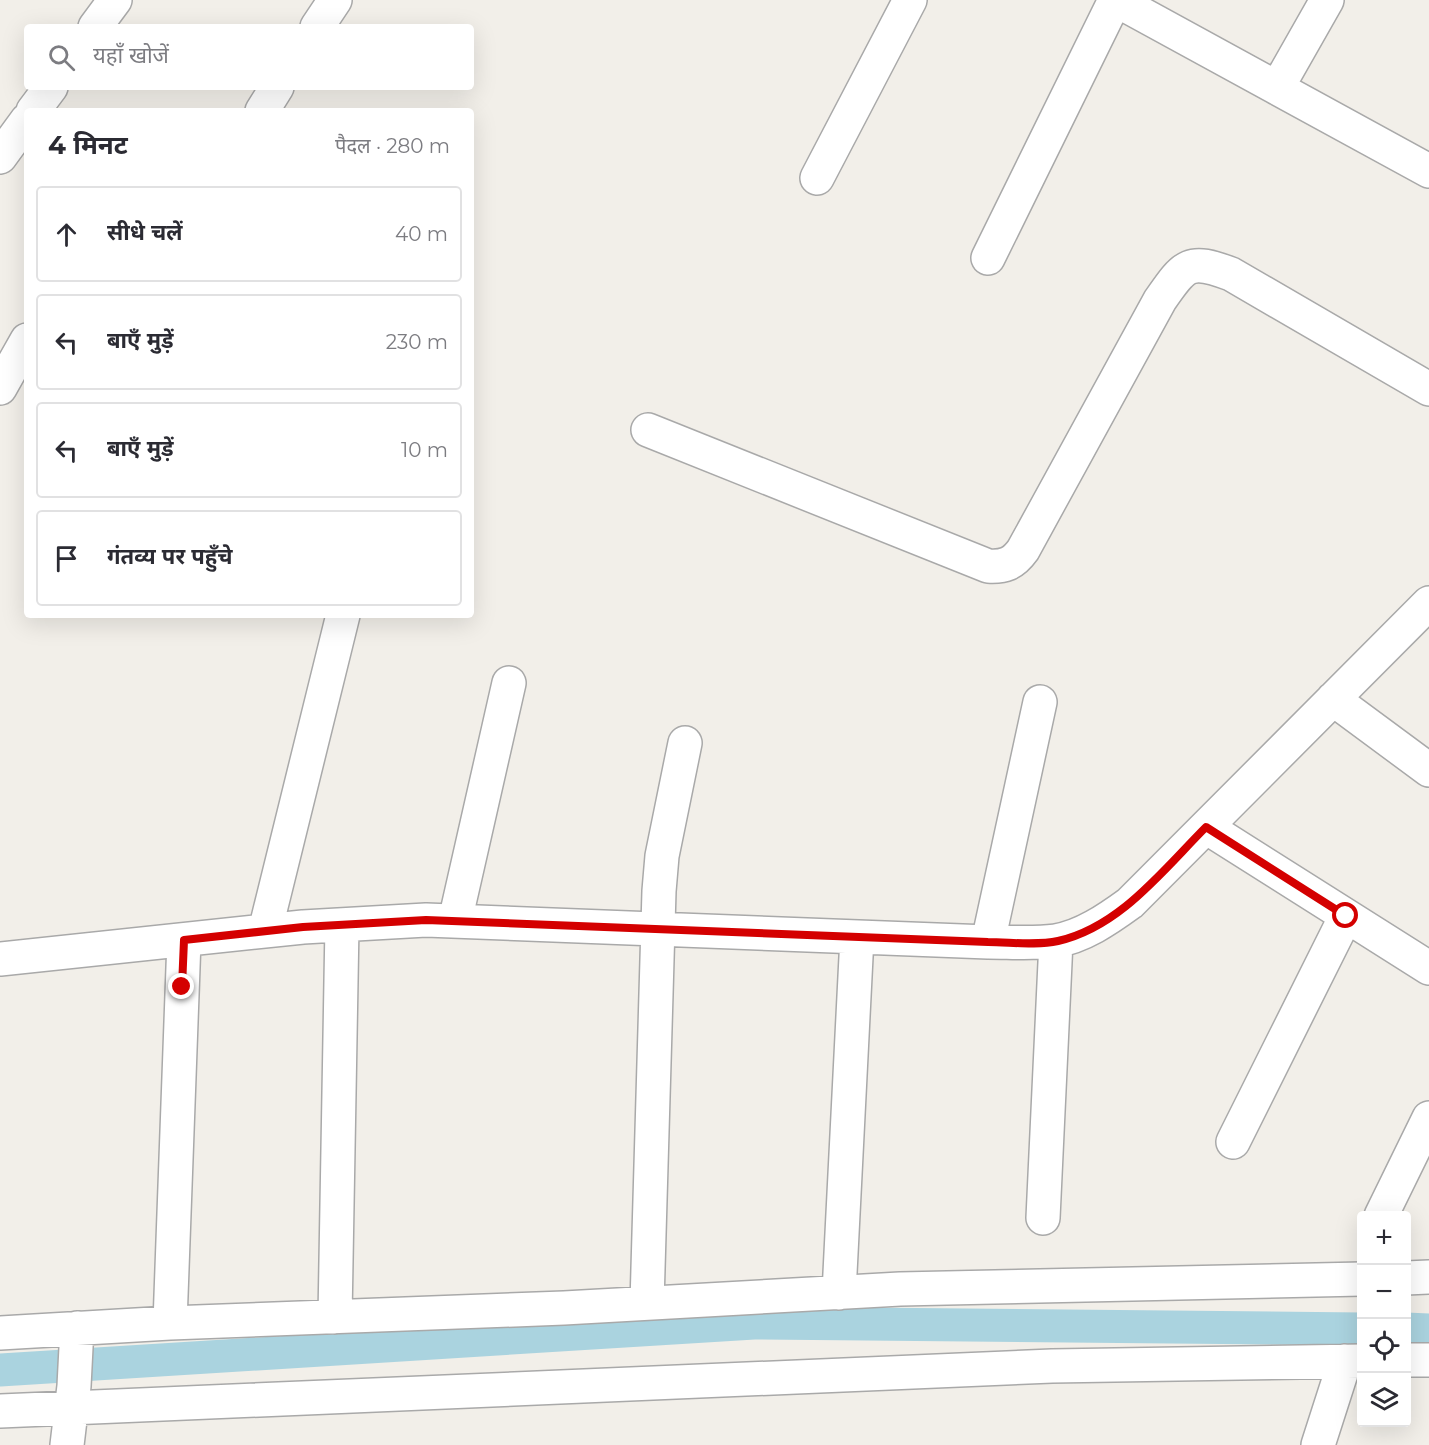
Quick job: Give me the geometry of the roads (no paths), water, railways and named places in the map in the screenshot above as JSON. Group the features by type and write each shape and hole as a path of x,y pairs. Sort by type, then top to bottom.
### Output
{"street":[{"path":"97,24 115,0"},
{"path":"319,24 335,0"},
{"path":"817,178 910,0"},
{"path":"988,258 1115,0 1429,171"},
{"path":"1277,88 1327,0"},
{"path":"35,108 49,90"},
{"path":"264,108 275,90"},
{"path":"24,124 0,156 24,166"},
{"path":"648,430 988,566 1000,567 1010,564 1023,550 1160,300 1173,280 1186,267 1205,264 1231,274 1429,389"},
{"path":"0,388 24,345"},
{"path":"0,959 46,952 342,925 426,920 988,942 1056,941 1107,920 1130,903 1429,603"},
{"path":"265,932 342,618"},
{"path":"454,921 508,683"},
{"path":"1333,699 1429,770"},
{"path":"988,942 1040,702"},
{"path":"646,1303 657,928 662,856 685,743"},
{"path":"1206,827 1429,968"},
{"path":"1233,1142 1346,916"},
{"path":"335,1317 342,925"},
{"path":"838,1293 857,937"},
{"path":"170,1323 184,940"},
{"path":"1043,1218 1056,941"},
{"path":"1383,1211 1429,1118"},
{"path":"0,1333 77,1340 170,1323 564,1308 900,1289 1357,1271"},
{"path":"1411,1278 1429,1277"},
{"path":"67,1445 77,1340"},
{"path":"1411,1360 1429,1360"},
{"path":"0,1411 73,1397 1052,1366 1353,1361 1318,1445"}],"waterway":[{"path":"0,1370 754,1323 1357,1329"},
{"path":"1411,1329 1429,1330"}]}
